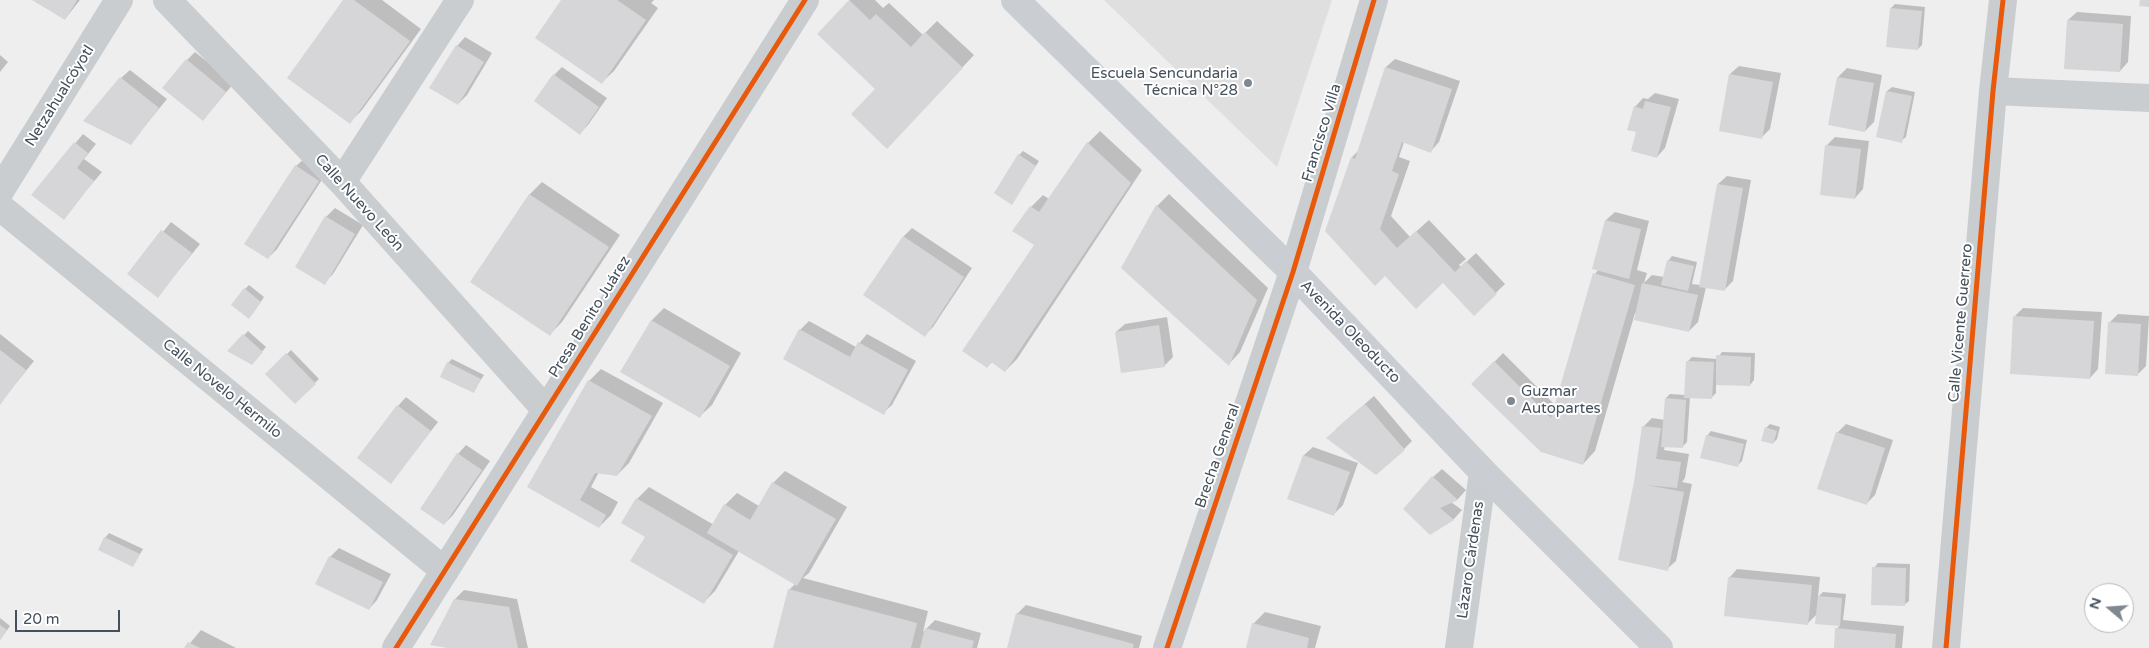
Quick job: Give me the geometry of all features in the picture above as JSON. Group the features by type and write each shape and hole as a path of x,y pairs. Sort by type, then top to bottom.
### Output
{"main road":[{"name":"Avenida Oleoducto","path":"1015,0 1293,272 1483,472 1659,648"}],"street":[{"name":"Netzahualcóyotl","path":"0,191 119,0"},
{"name":"Calle Nuevo León","path":"168,0 342,182 546,410"},
{"path":"342,182 460,0"},
{"name":"Presa Benito Juárez","path":"396,648 805,0"},
{"name":"Francisco Villa","path":"1293,272 1374,0"},
{"name":"Calle Vicente Guerrero","path":"1946,648 1993,91 2003,0"},
{"path":"1993,91 2149,98"},
{"name":"Calle Novelo Hermilo","path":"0,207 445,571"},
{"name":"Brecha General","path":"1167,648 1293,272"},
{"name":"Lázaro Cárdenas","path":"1459,648 1483,472"}],"shaded area":[{"name":"Escuela Sencundaria Técnica N°28","path":"1104,0 1332,0 1277,167"}],"building":[{"path":"32,0 77,0 65,20"},
{"path":"343,0 354,0 410,41 350,124 287,78"},
{"path":"561,0 617,0 646,20 602,84 535,38"},
{"path":"849,0 870,20 876,14 911,47 925,32 963,68 887,149 851,114 875,89 817,34"},
{"path":"2140,0 2149,0 2149,7 2139,6"},
{"path":"1890,8 1922,11 1918,50 1886,47"},
{"path":"2067,20 2123,24 2120,72 2064,69"},
{"path":"456,45 484,62 458,105 429,88"},
{"path":"186,59 226,92 203,121 162,88"},
{"path":"1385,67 1452,89 1431,153 1402,142 1392,171 1399,174 1380,229 1397,248 1416,231 1455,272 1466,261 1497,294 1474,316 1443,283 1416,309 1385,276 1375,286 1325,231 1351,157 1355,159"},
{"path":"553,74 599,107 580,135 534,101"},
{"path":"1729,74 1773,82 1762,139 1719,131"},
{"path":"120,77 159,108 131,145 83,121"},
{"path":"1837,77 1874,83 1865,132 1828,125"},
{"path":"1886,91 1912,96 1902,143 1876,137"},
{"path":"1645,101 1671,107 1657,158 1631,151 1636,132 1627,130 1634,106 1643,109"},
{"path":"74,142 88,153 77,168 94,181 64,220 31,195"},
{"path":"1087,142 1131,183 1005,372 991,362 987,368 962,351 1034,245 1012,231 1030,206 1039,212"},
{"path":"1825,145 1861,149 1855,199 1820,195"},
{"path":"1018,154 1036,166 1012,205 994,193"},
{"path":"295,165 319,181 268,259 244,244"},
{"path":"1717,184 1743,188 1725,291 1699,287"},
{"path":"529,194 609,247 550,336 470,282"},
{"path":"1156,205 1257,300 1229,366 1121,268"},
{"path":"325,216 355,234 325,285 295,267"},
{"path":"1605,220 1641,229 1629,279 1592,269"},
{"path":"161,230 192,253 158,298 127,274"},
{"path":"903,236 964,277 925,337 863,295"},
{"path":"1667,260 1694,266 1688,291 1661,285"},
{"path":"1593,273 1635,285 1583,465 1541,452 1471,384 1494,361 1551,418"},
{"path":"1642,283 1698,295 1689,332 1634,320"},
{"path":"244,288 261,302 249,319 231,305"},
{"path":"2013,316 2094,321 2090,379 2010,374"},
{"path":"651,320 730,366 700,418 620,372"},
{"path":"2108,322 2141,324 2138,376 2105,374"},
{"path":"1159,325 1165,367 1121,373 1115,332"},
{"path":"799,329 850,357 858,342 908,370 884,415 783,359"},
{"path":"243,334 263,352 252,365 227,351"},
{"path":"0,350 26,370 0,405"},
{"path":"286,353 316,384 295,404 265,374"},
{"path":"1716,355 1751,357 1750,386 1716,385"},
{"path":"1686,361 1714,362 1712,399 1684,398"},
{"path":"447,362 481,379 474,393 440,377"},
{"path":"588,380 652,416 617,476 595,473 580,500 606,515 599,528 527,487"},
{"path":"1665,398 1686,400 1683,448 1661,447"},
{"path":"1365,404 1405,450 1376,475 1326,438"},
{"path":"397,405 431,431 391,484 357,458"},
{"path":"1642,426 1661,428 1656,459 1681,462 1677,488 1646,485 1684,492 1668,571 1618,560 1634,482"},
{"path":"1765,427 1777,431 1773,444 1761,441"},
{"path":"1836,432 1885,448 1867,505 1817,489"},
{"path":"1706,435 1744,444 1738,467 1700,458"},
{"path":"457,453 482,470 444,525 420,509"},
{"path":"1303,455 1350,472 1334,516 1287,499"},
{"path":"1432,476 1458,500 1440,508 1454,520 1430,535 1403,509"},
{"path":"772,482 836,519 797,586 707,533 724,504 750,520"},
{"path":"636,498 733,555 704,604 630,561 645,537 621,523"},
{"path":"104,537 140,554 133,567 98,550"},
{"path":"329,556 383,582 369,610 315,584"},
{"path":"1872,567 1906,568 1905,606 1871,605"},
{"path":"1728,577 1812,585 1808,625 1724,616"},
{"path":"788,589 917,623 911,648 773,648"},
{"path":"1818,596 1842,598 1840,626 1815,624"},
{"path":"454,599 509,607 518,648 447,648 430,645"},
{"path":"1016,613 1134,644 1133,648 1007,648"},
{"path":"1252,623 1309,638 1307,648 1246,648"},
{"path":"0,625 7,630 0,640"},
{"path":"925,628 974,641 972,648 920,648"},
{"path":"1835,628 1896,634 1895,648 1834,648"},
{"path":"188,642 200,648 184,648"}],"cycle path":[{"path":"396,648 805,0"},
{"path":"1167,648 1293,272 1374,0"},
{"path":"1946,648 1993,91 2003,0"}],"place":[{"name":"Escuela Sencundaria Técnica N°28","path":"1248,83"},
{"name":"Guzmar Autopartes","path":"1511,401"}]}
